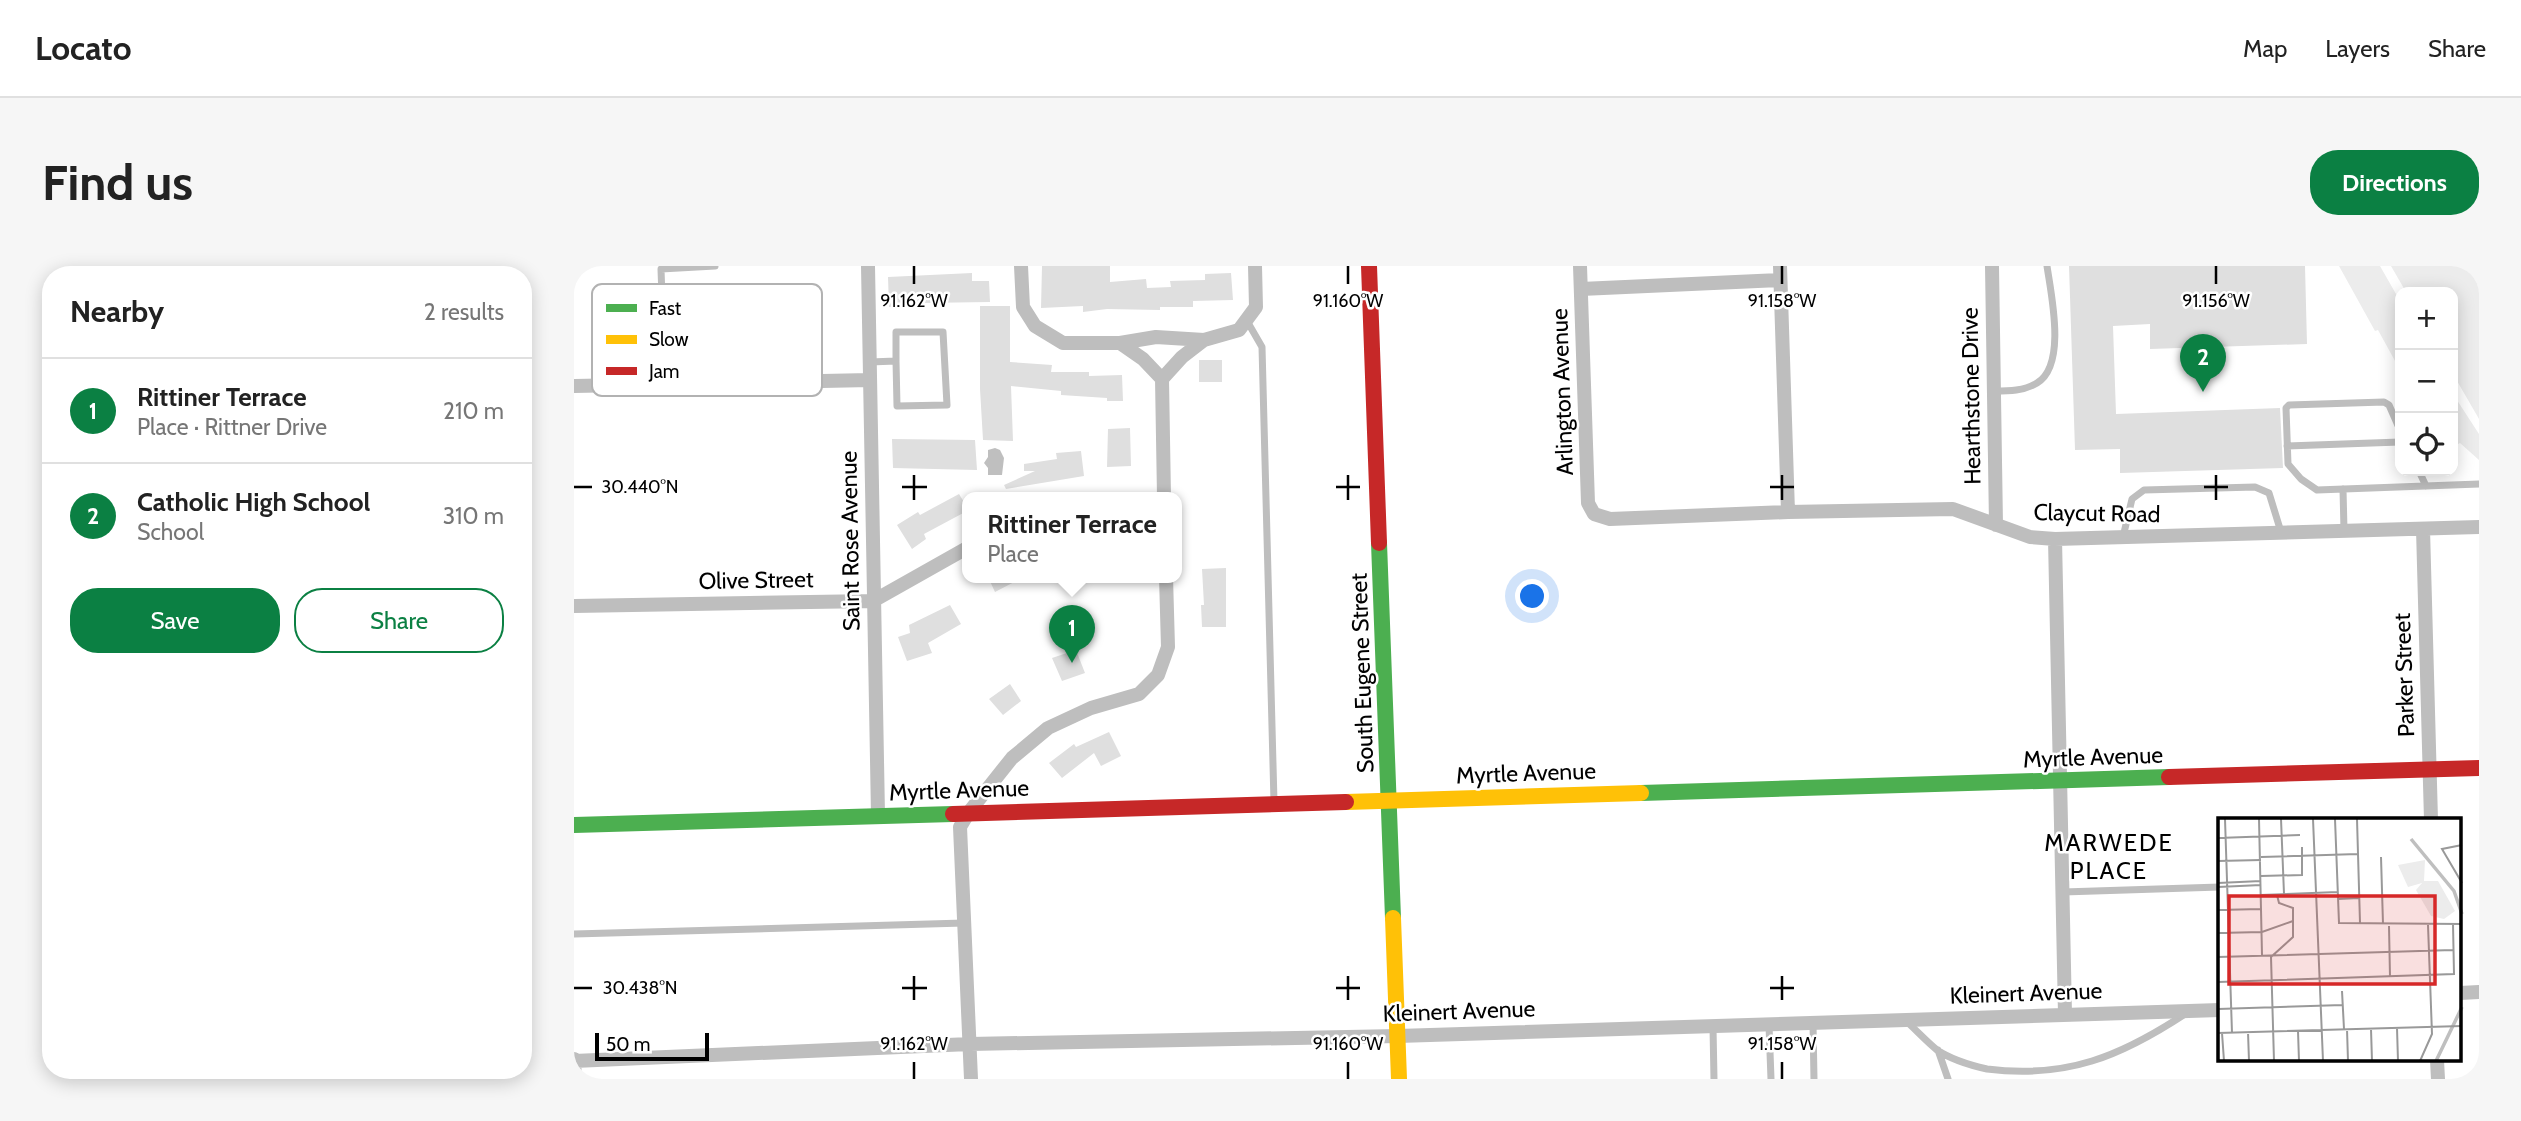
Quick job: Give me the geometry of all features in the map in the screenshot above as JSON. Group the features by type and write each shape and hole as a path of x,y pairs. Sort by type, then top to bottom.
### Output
{"street":[{"name":"Saint Rose Avenue","path":"867,266 878,815"},
{"path":"1021,266 1023,307 1035,326 1063,343 1120,343 1156,337 1204,340 1240,330 1256,307 1255,266"},
{"name":"South Eugene Street","path":"1369,266 1399,1079"},
{"name":"Arlington Avenue","path":"1580,266 1588,503 1594,514"},
{"name":"Hearthstone Drive","path":"1992,266 1996,525"},
{"path":"1581,289 1780,273 1788,512"},
{"path":"1164,492 1163,379 1182,357 1204,340"},
{"path":"1120,343 1143,359 1163,379"},
{"path":"822,381 870,380"},
{"path":"574,386 592,386"},
{"name":"Claycut Road","path":"1594,514 1610,519 1954,509 2030,537 2054,539 2479,527"},
{"name":"Parker Street","path":"2423,529 2431,818"},
{"path":"2054,539 2065,1014"},
{"name":"Olive Street","path":"574,606 873,601 962,551"},
{"path":"971,1079 960,827 1012,758 1048,728 1091,708 1139,694 1158,675 1168,647 1166,583"},
{"name":"Myrtle Avenue","path":"574,825 2479,768"},
{"name":"Kleinert Avenue","path":"574,1060 970,1044 1398,1036 2218,1010"},
{"path":"574,1060 575,1079"}],"lane":[{"path":"662,284 661,269 715,266"},
{"path":"1994,391 2015,391 2039,382 2050,368 2055,343 2047,266"},
{"path":"1246,321 1262,347 1274,803"},
{"path":"896,332 943,332 947,405 897,406 896,360 896,332"},
{"path":"869,362 896,360"},
{"path":"2395,419 2389,405 2384,402 2289,405 2286,408 2288,464 2301,479 2317,489 2479,484"},
{"path":"2287,446 2395,442"},
{"path":"2421,476 2426,486"},
{"path":"2123,537 2132,499 2144,490 2255,486 2269,493 2281,533"},
{"path":"2343,489 2344,531"},
{"path":"2063,892 2218,887"},
{"path":"574,934 965,923"},
{"path":"1905,1020 1938,1050 1963,1063 2009,1074 2059,1074 2087,1068 2140,1044 2190,1011"},
{"path":"1813,1024 1814,1079"},
{"path":"1769,1025 1771,1079"},
{"path":"1713,1027 1714,1079"},
{"path":"1938,1050 1948,1079"}],"shaded area":[{"path":"2339,266 2380,266 2395,292 2395,361 2378,330 2375,331"},
{"path":"2391,266 2479,266 2479,419 2458,383 2458,287 2403,287"},
{"path":"2458,402 2479,434 2479,460 2460,443 2458,444"},
{"path":"988,450 1000,450 1004,458 1002,475 988,475 988,468 984,463"}],"building":[{"path":"1042,266 1110,266 1110,282 1146,279 1147,288 1171,287 1170,281 1205,280 1205,274 1231,273 1233,300 1193,301 1193,307 1160,307 1160,310 1107,309 1083,312 1083,306 1041,308"},
{"path":"2069,266 2305,266 2307,344 2150,349 2150,324 2113,326 2116,414 2280,408 2283,468 2120,473 2120,449 2075,450"},
{"path":"972,273 972,281 989,281 990,302 921,303 921,307 889,307 888,277"},
{"path":"980,306 1010,306 1010,362 1052,365 1051,372 1089,372 1089,376 1122,375 1123,401 1061,395 1061,391 1011,386 1013,441 983,440"},
{"path":"1199,360 1222,360 1222,382 1199,382"},
{"path":"1130,428 1131,466 1107,467 1108,429"},
{"path":"892,439 975,440 977,470 893,468"},
{"path":"1081,451 1084,476 1006,489 1004,485 1035,471 1024,471 1024,464 1057,459 1056,453"},
{"path":"959,494 962,499 962,514 924,534 926,539 912,549 897,525 918,512 920,515"},
{"path":"1226,568 1226,627 1202,627 1202,569"},
{"path":"991,583 1012,583 995,592"},
{"path":"950,605 961,624 928,643 932,653 907,661 898,637 910,633 909,625"},
{"path":"1076,650 1085,673 1062,681 1052,658"},
{"path":"1010,684 1021,701 1003,715 989,699"},
{"path":"1109,732 1121,756 1101,766 1094,753 1062,778 1049,763 1074,744 1076,747"}],"traffic: fast":[{"path":"1379,543 1393,918"},
{"path":"1641,793 2169,777"},
{"path":"574,825 953,814"}],"traffic: slow":[{"path":"1346,802 1641,793"},
{"path":"1393,918 1399,1079"}],"traffic: jam":[{"path":"1369,266 1379,543"},
{"path":"2169,777 2479,768"},
{"path":"953,814 1346,802"}],"place":[{"name":"Catholic High School","path":"2203,392"},
{"name":"Rittiner Terrace","path":"1072,663"}],"district":[{"name":"MARWEDE PLACE","path":"2109,857"}]}
